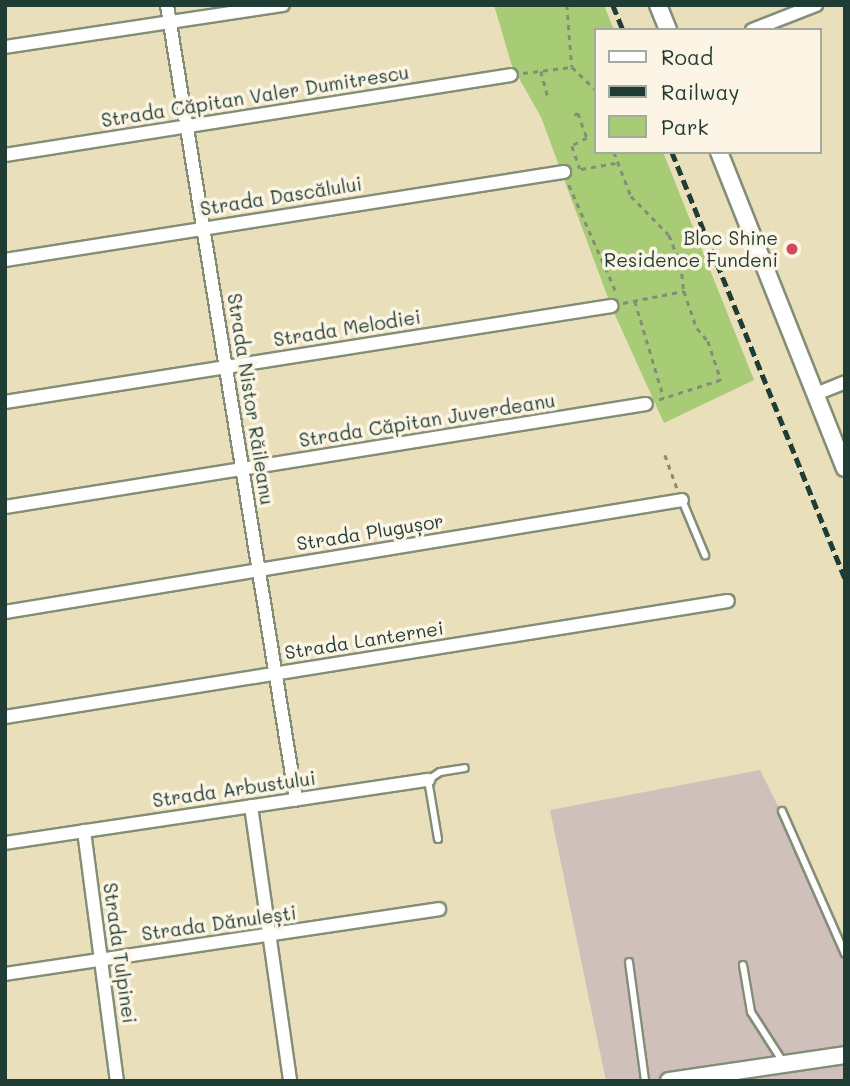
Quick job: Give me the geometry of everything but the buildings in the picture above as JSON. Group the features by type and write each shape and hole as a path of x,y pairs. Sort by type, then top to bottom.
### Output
{"street":[{"name":"Strada Nistor Răileanu","path":"167,5 296,800"},
{"path":"5,47 283,5"},
{"path":"658,5 667,28"},
{"path":"757,28 816,5"},
{"name":"Strada Căpitan Valer Dumitrescu","path":"5,155 511,75"},
{"path":"720,154 845,468"},
{"name":"Strada Dascălului","path":"5,260 564,172"},
{"name":"Strada Melodiei","path":"5,402 616,304"},
{"path":"816,394 845,382"},
{"name":"Strada Căpitan Juverdeanu","path":"5,507 646,404"},
{"name":"Strada Plugușor","path":"5,612 682,500"},
{"name":"Strada Lanternei","path":"5,717 728,601"},
{"name":"Strada Arbustului","path":"5,843 428,780"},
{"path":"251,806 290,1081"},
{"name":"Strada Tulpinei","path":"84,831 117,1081"},
{"name":"Strada Dănulești","path":"5,974 439,909"},
{"path":"669,1081 845,1055"}],"lane":[{"path":"682,500 705,555"},
{"name":"Strada Arbustului","path":"428,780 440,772 465,768"},
{"path":"428,780 438,839"},
{"path":"782,811 845,954"},
{"path":"629,962 645,1081"},
{"path":"743,965 751,1012 785,1064"}],"path":[{"path":"566,5 572,67 594,88"},
{"path":"511,75 572,67"},
{"path":"541,71 549,100"},
{"path":"574,115 579,113 587,138 572,146 579,169"},
{"path":"614,154 615,163 631,196 668,235 681,264 684,291 721,380 646,404"},
{"path":"615,163 564,172 616,304 684,291"},
{"path":"635,301 664,398"},
{"path":"665,455 682,500"}],"shaded area":[{"path":"760,770 845,940 845,1081 606,1081 550,810"}],"green space":[{"path":"494,5 604,5 613,28 594,28 594,154 664,154 754,380 664,423 611,306 541,117 512,66"}],"railway":[{"path":"613,5 622,28"},
{"path":"673,154 845,579"}],"place":[{"name":"Bloc Shine Residence Fundeni","path":"792,249"}]}
